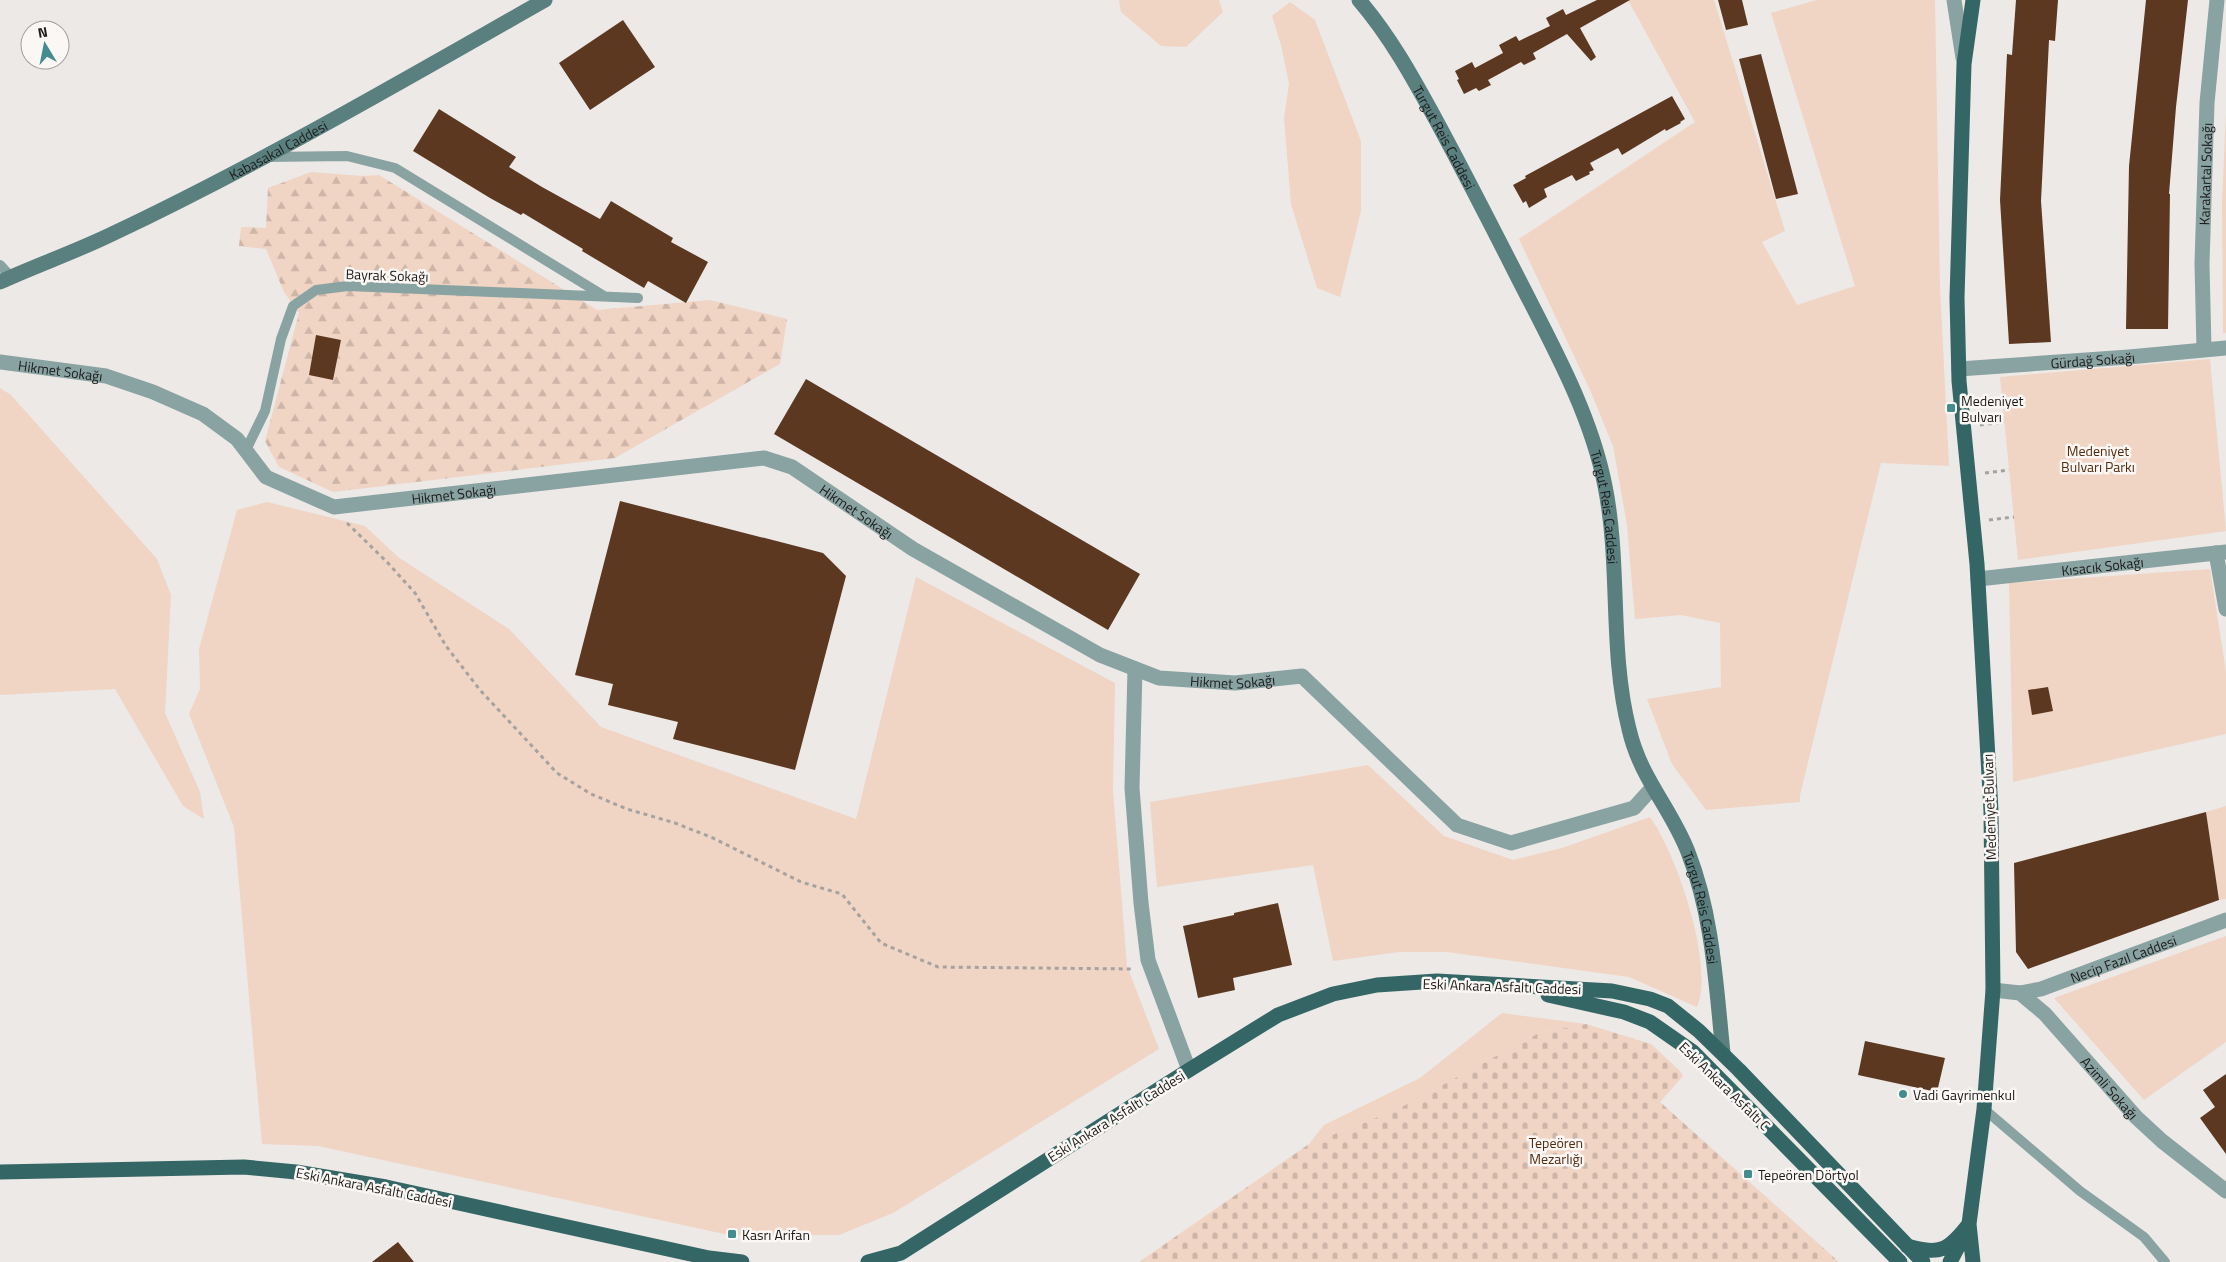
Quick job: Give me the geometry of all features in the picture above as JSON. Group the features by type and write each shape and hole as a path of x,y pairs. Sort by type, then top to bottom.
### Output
{"main road":[{"name":"Medeniyet Bulvarı","path":"1973,0 1964,64 1957,298 1959,369 1978,579 1991,810 1993,990 1984,1109 1969,1224 1973,1262"},
{"name":"Eski Ankara Asfaltı Caddesi","path":"868,1262 901,1253 1188,1070 1278,1015 1332,994 1377,985 1437,981 1612,991 1650,999 1668,1006 1683,1017 1722,1053 1923,1262"},
{"name":"Eski Ankara Asfaltı C","path":"1500,984 1624,1012 1650,1022 1670,1035 1693,1052 1900,1262"},
{"name":"Eski Ankara Asfaltı Caddesi","path":"0,1172 244,1166 296,1172 386,1187 709,1258 742,1262"},
{"name":"Medeniyet Bulvarı","path":"1950,1262 1969,1224"},
{"path":"1906,1245 1930,1251 1946,1248 1953,1243 1969,1224"}],"street":[{"name":"Kabasakal Caddesi","path":"5,279 110,235 265,156 367,102 545,0"},
{"name":"Turgut Reis Caddesi","path":"1359,0 1375,18 1395,48 1470,183 1580,406 1595,445 1606,487 1623,702 1629,732 1637,756 1652,788 1674,823 1688,851 1700,888 1713,960 1722,1053"},
{"path":"1954,0 1964,64"},
{"name":"Karakartal Sokağı","path":"2204,349 2202,264 2207,103 2216,0"},
{"name":"Gürdağ Sokağı","path":"1959,369 2226,348"},
{"name":"Hikmet Sokağı","path":"0,362 106,376 153,392 203,414 237,439 266,478 334,507 764,458 792,467 912,549 1100,655 1159,678 1235,683 1302,676 1457,826 1511,844 1634,808 1652,788"},
{"path":"2221,552 2226,609"},
{"name":"Kısacık Sokağı","path":"1978,579 2221,552"},
{"path":"1135,669 1132,788 1141,903 1148,960 1188,1070"},
{"name":"Necip Fazıl Caddesi","path":"2020,993 2041,989 2226,920"},
{"path":"1993,990 2020,993"},
{"name":"Azimli Sokağı","path":"2020,993 2045,1014 2136,1117 2162,1141 2226,1191"}],"lane":[{"path":"265,156 347,156 395,168 606,297"},
{"path":"0,265 5,279"},
{"name":"Bayrak Sokağı","path":"246,450 265,411 281,339 293,306 316,290 348,286 638,298"},
{"path":"1984,1109 2080,1191 2144,1236 2165,1262"}],"path":[{"path":"1964,427 2004,422"},
{"path":"1968,475 2009,470"},
{"path":"1973,522 2014,517"},
{"path":"346,522 387,562 415,593 446,646 480,690 557,773 592,794 628,810 675,823 712,838 801,882 842,894 881,943 938,967 1152,969"}],"green space":[{"path":"1119,0 1219,0 1223,12 1186,47 1161,46 1121,12"},
{"path":"1628,0 1714,0 1785,231 1762,242 1797,305 1855,286 1771,13 1817,0 1935,0 1940,287 1949,466 1881,463 1800,795 1800,802 1706,810 1672,764 1647,699 1721,687 1720,623 1681,615 1635,619 1627,525 1613,446 1590,390 1519,239 1695,122"},
{"path":"1290,2 1315,20 1361,141 1361,211 1340,297 1317,288 1291,204 1284,118 1289,84 1281,45 1272,16"},
{"path":"2226,112 2226,333 2223,333 2222,203"},
{"path":"311,172 362,176 379,175 597,310 710,300 787,319 780,364 615,458 333,492 279,467 265,441 299,313 284,292 266,249 239,246 241,227 266,228 268,188"},
{"name":"Medeniyet Bulvarı Parkı","path":"2210,359 2226,531 2018,560 2000,377"},
{"path":"0,388 11,395 157,559 171,595 165,713 200,792 204,819 183,806 115,689 0,695"},
{"path":"267,502 365,526 398,557 509,629 601,727 856,819 916,577 1115,683 1113,791 1127,966 1159,1049 893,1213 839,1235 729,1235 318,1146 262,1144 234,827 189,714 200,689 199,649 237,510"},
{"path":"2210,569 2226,672 2226,734 2013,782 2009,583"},
{"path":"1368,765 1444,836 1513,860 1562,848 1650,817 1671,856 1690,910 1697,938 1701,965 1701,988 1697,1007 1629,977 1447,952 1399,952 1333,961 1313,865 1157,887 1150,802"},
{"path":"2226,806 2226,899 2219,900 2206,812"},
{"path":"2226,936 2226,1042 2144,1100 2054,998"},
{"path":"1502,1013 1586,1024 1539,1033 1396,1110 1309,1144 1324,1125 1420,1078"},
{"name":"Tepeören Mezarlığı","path":"1586,1024 1651,1044 1679,1070 1683,1076 1660,1102 1839,1262 1139,1262 1309,1144 1396,1110 1539,1033"}],"building":[{"path":"1597,0 1630,0 1580,28 1596,57 1591,61 1567,34 1533,53 1536,59 1524,65 1521,62 1488,80 1491,85 1479,91 1476,88 1464,94 1455,71 1472,62 1475,68 1503,53 1499,45 1516,36 1519,41 1550,26 1546,18 1563,9 1566,15"},
{"path":"1718,0 1742,0 1748,25 1726,30"},
{"path":"2016,0 2058,0 2055,41 2049,40 2041,201 2051,342 2009,344 2000,200 2007,54 2012,55"},
{"path":"2146,0 2188,0 2176,107 2169,194 2168,329 2126,329 2129,166"},
{"path":"623,20 655,67 590,110 559,63"},
{"path":"1761,54 1798,194 1776,199 1739,59"},
{"path":"1672,96 1685,119 1681,123 1666,131 1665,129 1622,155 1618,148 1590,163 1594,170 1589,172 1590,174 1576,181 1572,175 1544,189 1547,197 1529,208 1526,201 1523,203 1513,185 1526,178 1525,176"},
{"path":"439,109 516,157 509,167 542,187 600,219 611,201 673,238 671,242 708,262 686,303 648,281 644,288 523,213 521,215 490,198 413,151"},
{"path":"316,335 341,340 333,380 309,375"},
{"path":"806,379 1140,574 1108,630 774,434"},
{"path":"620,501 823,553 846,576 795,770 673,739 678,722 608,705 613,684 575,675"},
{"path":"2048,687 2053,711 2032,715 2028,690"},
{"path":"2206,812 2219,900 2028,969 2016,952 2014,863"},
{"path":"1278,903 1292,965 1233,978 1235,990 1198,998 1183,926"},
{"path":"1865,1041 1945,1058 1937,1092 1858,1075"},
{"path":"2226,1074 2226,1154 2200,1118 2215,1107 2203,1090"},
{"path":"398,1242 414,1262 372,1262"}],"place":[{"name":"Medeniyet Bulvarı","path":"1951,408"},
{"name":"Vadi Gayrimenkul","path":"1903,1094"},
{"name":"Tepeören Dörtyol","path":"1748,1174"},
{"name":"Kasrı Arifan","path":"732,1234"}]}
